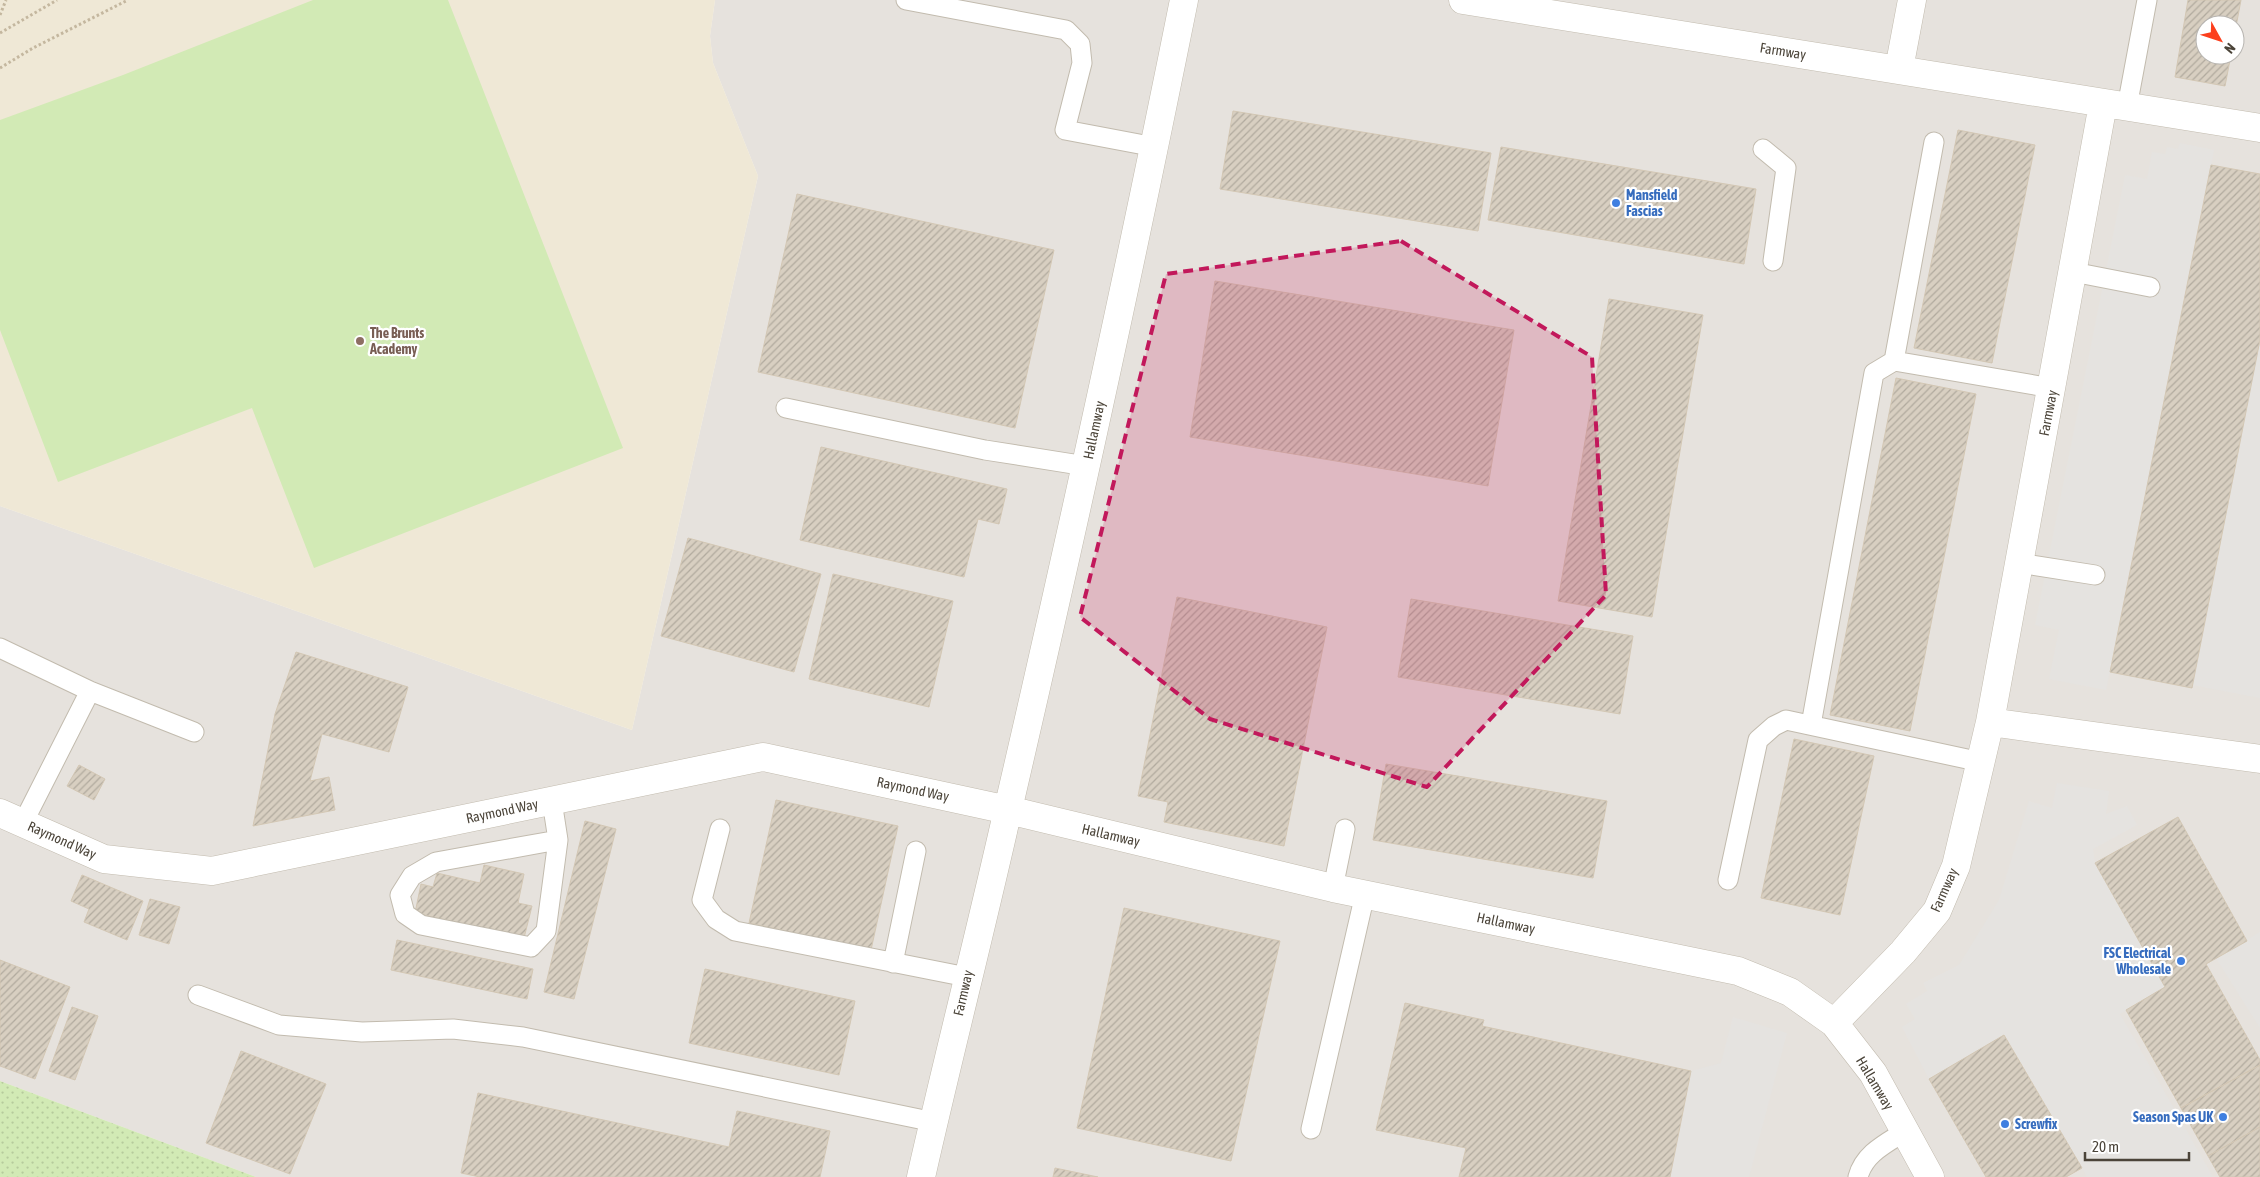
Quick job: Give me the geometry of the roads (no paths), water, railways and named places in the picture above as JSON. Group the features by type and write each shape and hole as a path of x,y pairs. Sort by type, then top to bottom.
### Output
{"street":[{"name":"Farmway","path":"1463,0 1494,2 2115,106 2260,128"},
{"path":"1899,69 1912,0"},
{"name":"Hallamway","path":"1181,1 1155,147 1086,466 1008,810 1333,888 1738,971 1790,992 1834,1023 1873,1073 1930,1177"},
{"name":"Farmway","path":"1834,1023 1903,952 1937,911 1956,866 1990,722 2073,272 2115,106"},
{"path":"1990,722 2260,759"},
{"name":"Raymond Way","path":"11,818 104,859 212,872 763,757 1008,810"},
{"name":"Farmway","path":"921,1177 1008,810"}],"lane":[{"path":"906,0 1066,30 1080,44 1082,63 1065,130 1155,147"},
{"path":"2115,106 2147,0"},
{"path":"1894,361 1934,142"},
{"path":"1763,149 1786,168 1773,261"},
{"path":"2073,272 2150,287"},
{"path":"1811,725 1874,373 1894,361 2052,388"},
{"path":"786,408 985,450 1086,466"},
{"path":"2019,563 2095,575"},
{"path":"0,648 90,691 194,732"},
{"path":"11,818 90,691"},
{"path":"1728,880 1758,740 1774,726 1786,720 1981,762"},
{"path":"552,801 558,840 546,931 531,947 421,926 405,914 400,894 412,876 436,862 558,840"},
{"path":"720,829 702,900 716,919 735,931 967,977"},
{"path":"1333,888 1345,830"},
{"path":"893,963 916,851"},
{"path":"1312,1129 1365,894"},
{"path":"198,995 279,1025 362,1032 452,1028 523,1037 934,1122"},
{"path":"1858,1177 1860,1168 1876,1149 1904,1132"}],"place":[{"name":"Mansfield Fascias","path":"1616,203"},
{"name":"The Brunts Academy","path":"360,341"},
{"name":"FSC Electrical Wholesale","path":"2181,961"},
{"name":"Season Spas UK","path":"2223,1117"},
{"name":"Screwfix","path":"2005,1124"}]}
